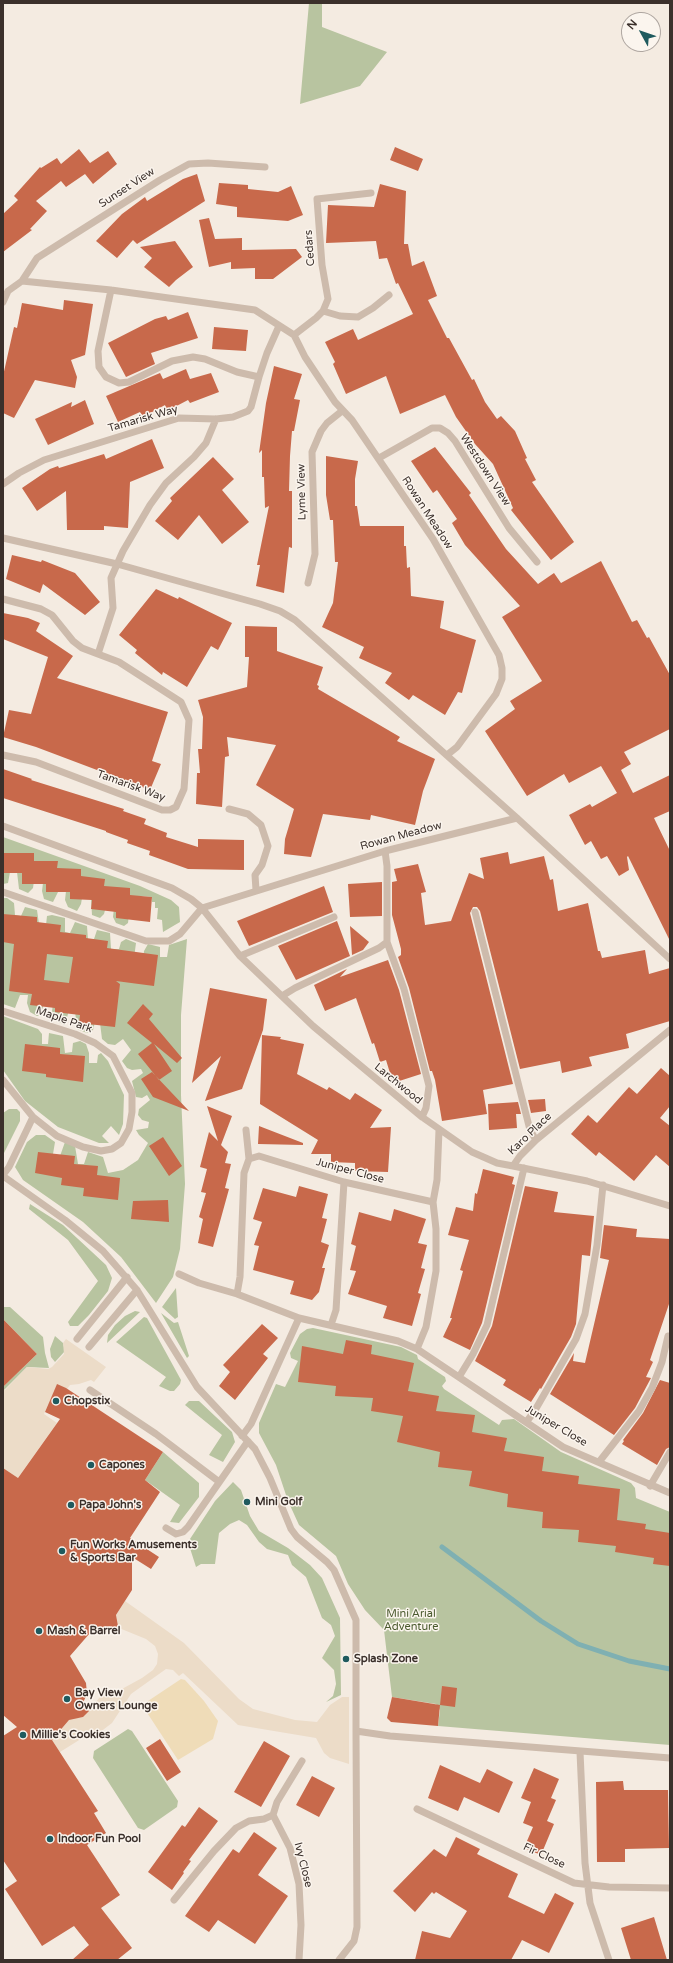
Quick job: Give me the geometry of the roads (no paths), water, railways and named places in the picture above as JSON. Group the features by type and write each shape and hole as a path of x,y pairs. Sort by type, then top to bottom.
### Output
{"lane":[{"name":"Sunset View","path":"22,281 37,258 160,180 189,164 208,163 265,167"},
{"name":"Cedars","path":"323,311 328,299 322,265 317,199 371,193"},
{"path":"3,302 5,290 22,281 111,290 255,310 294,335 323,311 340,316 358,317 373,308 389,295"},
{"path":"111,290 98,351 99,367 106,377 119,383 129,382 172,361 193,357 205,359 237,372 258,377 266,353 279,326"},
{"name":"Rowan Meadow","path":"294,335 305,357 342,411 352,420 379,458 433,540 499,655 502,668 502,679 496,694 457,747 447,755"},
{"name":"Tamarisk Way","path":"3,484 19,473 44,460 179,418 216,419 233,417 248,411 251,407 258,377"},
{"name":"Lyme View","path":"308,583 315,554 312,452 321,431 327,422 342,411"},
{"path":"98,654 113,608 110,578 117,564 150,505 166,482 201,450 211,434 216,419"},
{"name":"Westdown View","path":"379,458 432,428 440,428 448,433 455,441 509,528 537,562"},
{"path":"3,538 117,564 260,604 295,620 517,818 670,959"},
{"name":"Tamarisk Way","path":"3,598 40,609 52,615 77,644 119,662 153,682 181,702 185,708 189,720 184,789 176,807 170,810 162,810 36,762 3,755"},
{"path":"228,809 248,814 261,825 268,846 262,865 255,875 256,890"},
{"name":"Rowan Meadow","path":"202,908 385,851 517,818"},
{"name":"Larchwood","path":"3,826 172,888 191,899 202,908 240,956 282,996 314,1026 422,1117 426,1108 429,1086 402,982 388,942 385,851"},
{"path":"3,892 146,941 168,941 180,934 192,922 202,908"},
{"path":"475,912 530,1130 536,1140"},
{"path":"240,956 334,917"},
{"path":"282,996 294,988 379,948 388,942"},
{"name":"Maple Park","path":"3,1011 75,1034 95,1043 112,1056 132,1093 132,1112 129,1129 121,1143 112,1150 101,1151 84,1147 58,1136 33,1117 3,1080"},
{"name":"Karo Place","path":"670,1030 536,1140 520,1156 513,1166 602,1185 670,1206"},
{"path":"33,1117 9,1167 3,1175 65,1220 103,1251 127,1277 137,1290 197,1387 255,1449 267,1472 291,1529 297,1537 328,1562 334,1570 356,1620 357,1927 354,1941 340,1960"},
{"path":"422,1117 472,1152 497,1163 513,1166"},
{"path":"237,1294 240,1277 244,1173 249,1159 246,1130"},
{"path":"418,1349 426,1327 436,1271 436,1229 432,1202 437,1180 439,1130"},
{"name":"Juniper Close","path":"249,1159 259,1156 344,1182 432,1202"},
{"path":"459,1377 473,1354 487,1324 524,1168"},
{"path":"331,1325 336,1310 344,1182"},
{"path":"527,1421 534,1412 576,1339 585,1314 597,1245 602,1185"},
{"name":"Juniper Close","path":"179,1274 199,1283 237,1294 299,1318 398,1341 418,1349 563,1446 670,1494"},
{"path":"77,1339 127,1277"},
{"path":"89,1347 137,1290"},
{"path":"166,1528 176,1534 183,1532 188,1527 218,1481 245,1438 299,1318"},
{"path":"600,1462 639,1411 652,1388 662,1362 668,1336"},
{"path":"90,1390 156,1434 218,1481"},
{"path":"650,1486 670,1452"},
{"path":"356,1731 390,1736 670,1758"},
{"path":"580,1752 585,1863 590,1903 609,1960"},
{"path":"174,1900 214,1851 236,1828 249,1821 264,1819 273,1815 277,1802 302,1761"},
{"name":"Fir Close","path":"417,1809 574,1883 588,1886 670,1888"},
{"name":"Ivy Close","path":"273,1815 290,1848 299,1884 301,1925 299,1960"}],"waterway":[{"path":"442,1547 541,1621 578,1644 629,1661 670,1669"}],"place":[{"name":"Chopstix","path":"56,1401"},
{"name":"Capones","path":"91,1465"},
{"name":"Mini Golf","path":"247,1502"},
{"name":"Papa John's","path":"71,1505"},
{"name":"Fun Works Amusements & Sports Bar","path":"62,1551"},
{"name":"Mash & Barrel","path":"39,1631"},
{"name":"Splash Zone","path":"346,1659"},
{"name":"Bay View Owners Lounge","path":"67,1699"},
{"name":"Millie's Cookies","path":"23,1735"},
{"name":"Indoor Fun Pool","path":"50,1839"}],"park label":[{"name":"Mini Arial Adventure","path":"411,1620"}]}
